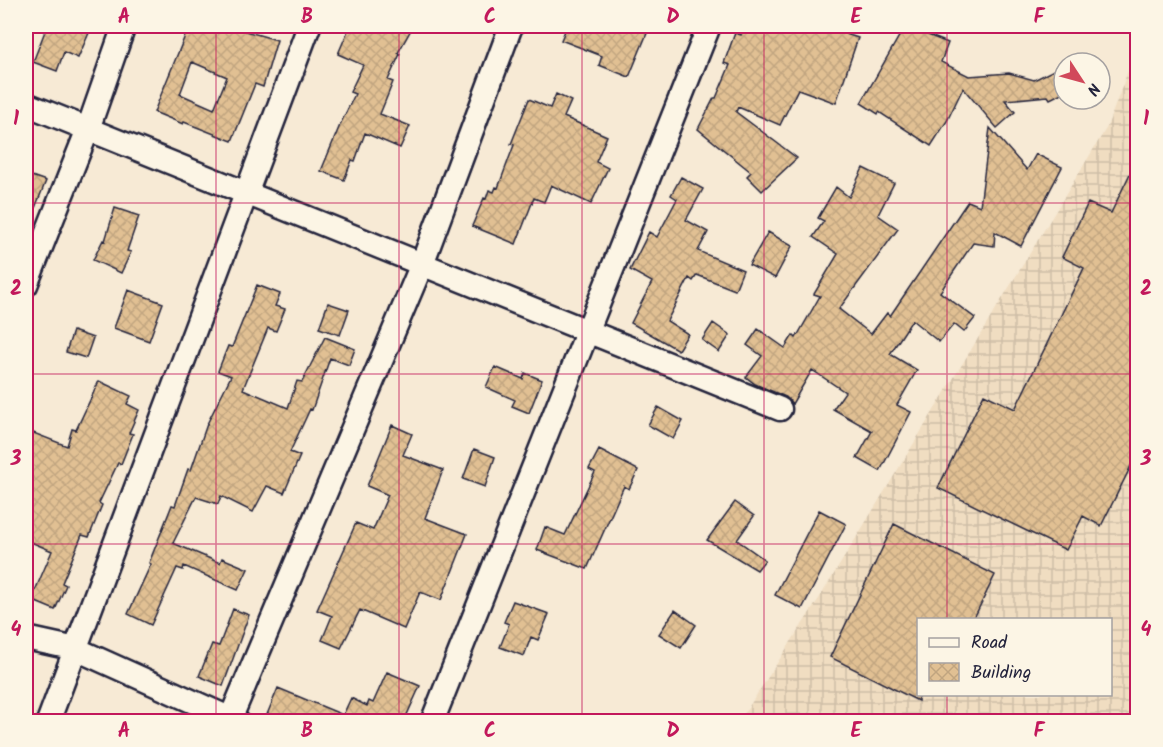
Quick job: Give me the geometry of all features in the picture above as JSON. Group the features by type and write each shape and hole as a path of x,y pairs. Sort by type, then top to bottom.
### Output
{"street":[{"path":"26,285 88,129 124,26"},
{"path":"48,722 309,26"},
{"path":"26,638 76,649 232,720 422,264 511,26"},
{"path":"432,722 709,26"},
{"path":"26,104 780,409"}],"shaded area":[{"path":"1137,47 1137,721 739,722 820,597 1107,127"}],"building":[{"path":"47,26 92,26 78,58 64,52 57,71 33,62"},
{"path":"189,26 246,26 245,31 277,40 263,87 255,84 232,141 154,112","holes":["192,62 227,77 214,109 180,94"]},
{"path":"350,26 413,26 398,53 400,54 388,80 393,82 380,114 410,126 400,148 365,133 355,161 352,160 344,180 321,171 355,94 350,92 363,65 338,54"},
{"path":"567,26 650,26 629,77 599,65 602,56 561,40"},
{"path":"742,26 850,26 846,34 858,38 836,103 798,89 780,125 738,107 736,112 797,158 762,191 747,176 751,172 698,129 716,98 730,65 724,63 735,33 741,35"},
{"path":"905,26 948,43 941,62 969,76 1009,73 1034,80 1052,71 1052,98 1048,96 1005,100 1015,112 997,128 963,88 947,121 931,146 861,103"},
{"path":"556,94 571,101 564,117 607,136 596,162 608,168 591,204 551,185 544,202 534,198 516,244 472,226 489,190 494,192 496,187 498,188 514,145 511,144 529,99 550,108"},
{"path":"990,128 1027,170 1036,154 1062,167 1021,246 995,232 994,246 973,243 940,292 975,318 964,332 954,324 939,342 912,320 890,354 917,370 897,405 911,412 880,471 857,458 872,431 833,409 845,392 812,370 792,404 786,397 755,384 746,377 762,356 747,345 758,329 785,348 793,335 796,338 820,296 814,294 838,254 813,237 824,221 818,218 836,187 849,197 863,168 894,183 878,215 898,229 839,309 871,334 887,313 890,316 968,201 980,206"},
{"path":"1137,159 1137,454 1101,526 1083,516 1066,550 938,488 984,394 1015,409 1084,268 1062,257 1088,203 1111,213"},
{"path":"26,174 46,181 26,230"},
{"path":"681,177 703,189 686,220 708,232 698,251 743,270 735,290 697,275 693,281 689,278 667,321 688,334 678,350 631,323 652,282 630,270 649,232 657,237 677,199 671,195"},
{"path":"115,208 139,216 127,251 131,252 121,273 93,260 103,240 105,241"},
{"path":"768,232 792,246 775,278 749,265"},
{"path":"257,285 280,294 275,306 285,309 276,331 268,328 243,389 288,408 297,381 302,382 325,337 355,349 349,365 330,358 312,410 310,409 290,452 300,456 284,493 267,486 253,512 221,496 218,504 196,497 173,543 220,563 222,558 248,569 238,590 184,566 183,570 177,568 151,625 128,614 151,564 149,563 172,505 175,506 188,469 191,470 207,424 231,376 218,371 228,346 232,347"},
{"path":"128,290 163,303 149,341 114,328"},
{"path":"328,303 349,310 340,335 319,328"},
{"path":"713,323 730,335 719,352 702,340"},
{"path":"73,331 93,338 86,358 66,352"},
{"path":"495,367 523,379 525,373 542,380 529,413 512,406 515,400 486,387"},
{"path":"99,381 131,396 127,404 139,410 129,433 133,434 121,464 118,463 99,503 102,505 89,537 82,535 62,583 66,585 55,610 31,600 52,551 26,540 26,430 67,446 72,429 76,430"},
{"path":"658,407 683,421 673,439 648,425"},
{"path":"392,425 412,434 403,455 443,470 425,518 467,534 441,600 420,592 404,629 360,610 341,648 322,640 332,616 317,610 356,523 373,530 388,495 367,486"},
{"path":"474,449 495,457 485,487 463,479"},
{"path":"599,450 638,470 629,489 624,486 587,569 537,550 545,527 565,535 595,472 589,469"},
{"path":"735,502 754,516 737,540 765,560 757,570 707,540"},
{"path":"819,510 846,524 802,609 775,595"},
{"path":"894,524 995,575 974,618 917,618 918,701 830,657"},
{"path":"513,601 549,614 538,640 531,637 524,656 500,647 509,624 504,622"},
{"path":"233,609 249,615 223,686 199,676 212,644 219,646"},
{"path":"675,610 696,625 681,648 659,634"},
{"path":"387,672 420,686 406,717 417,722 278,722 266,717 278,688 343,715 351,698 367,706 369,701 373,703"}]}
